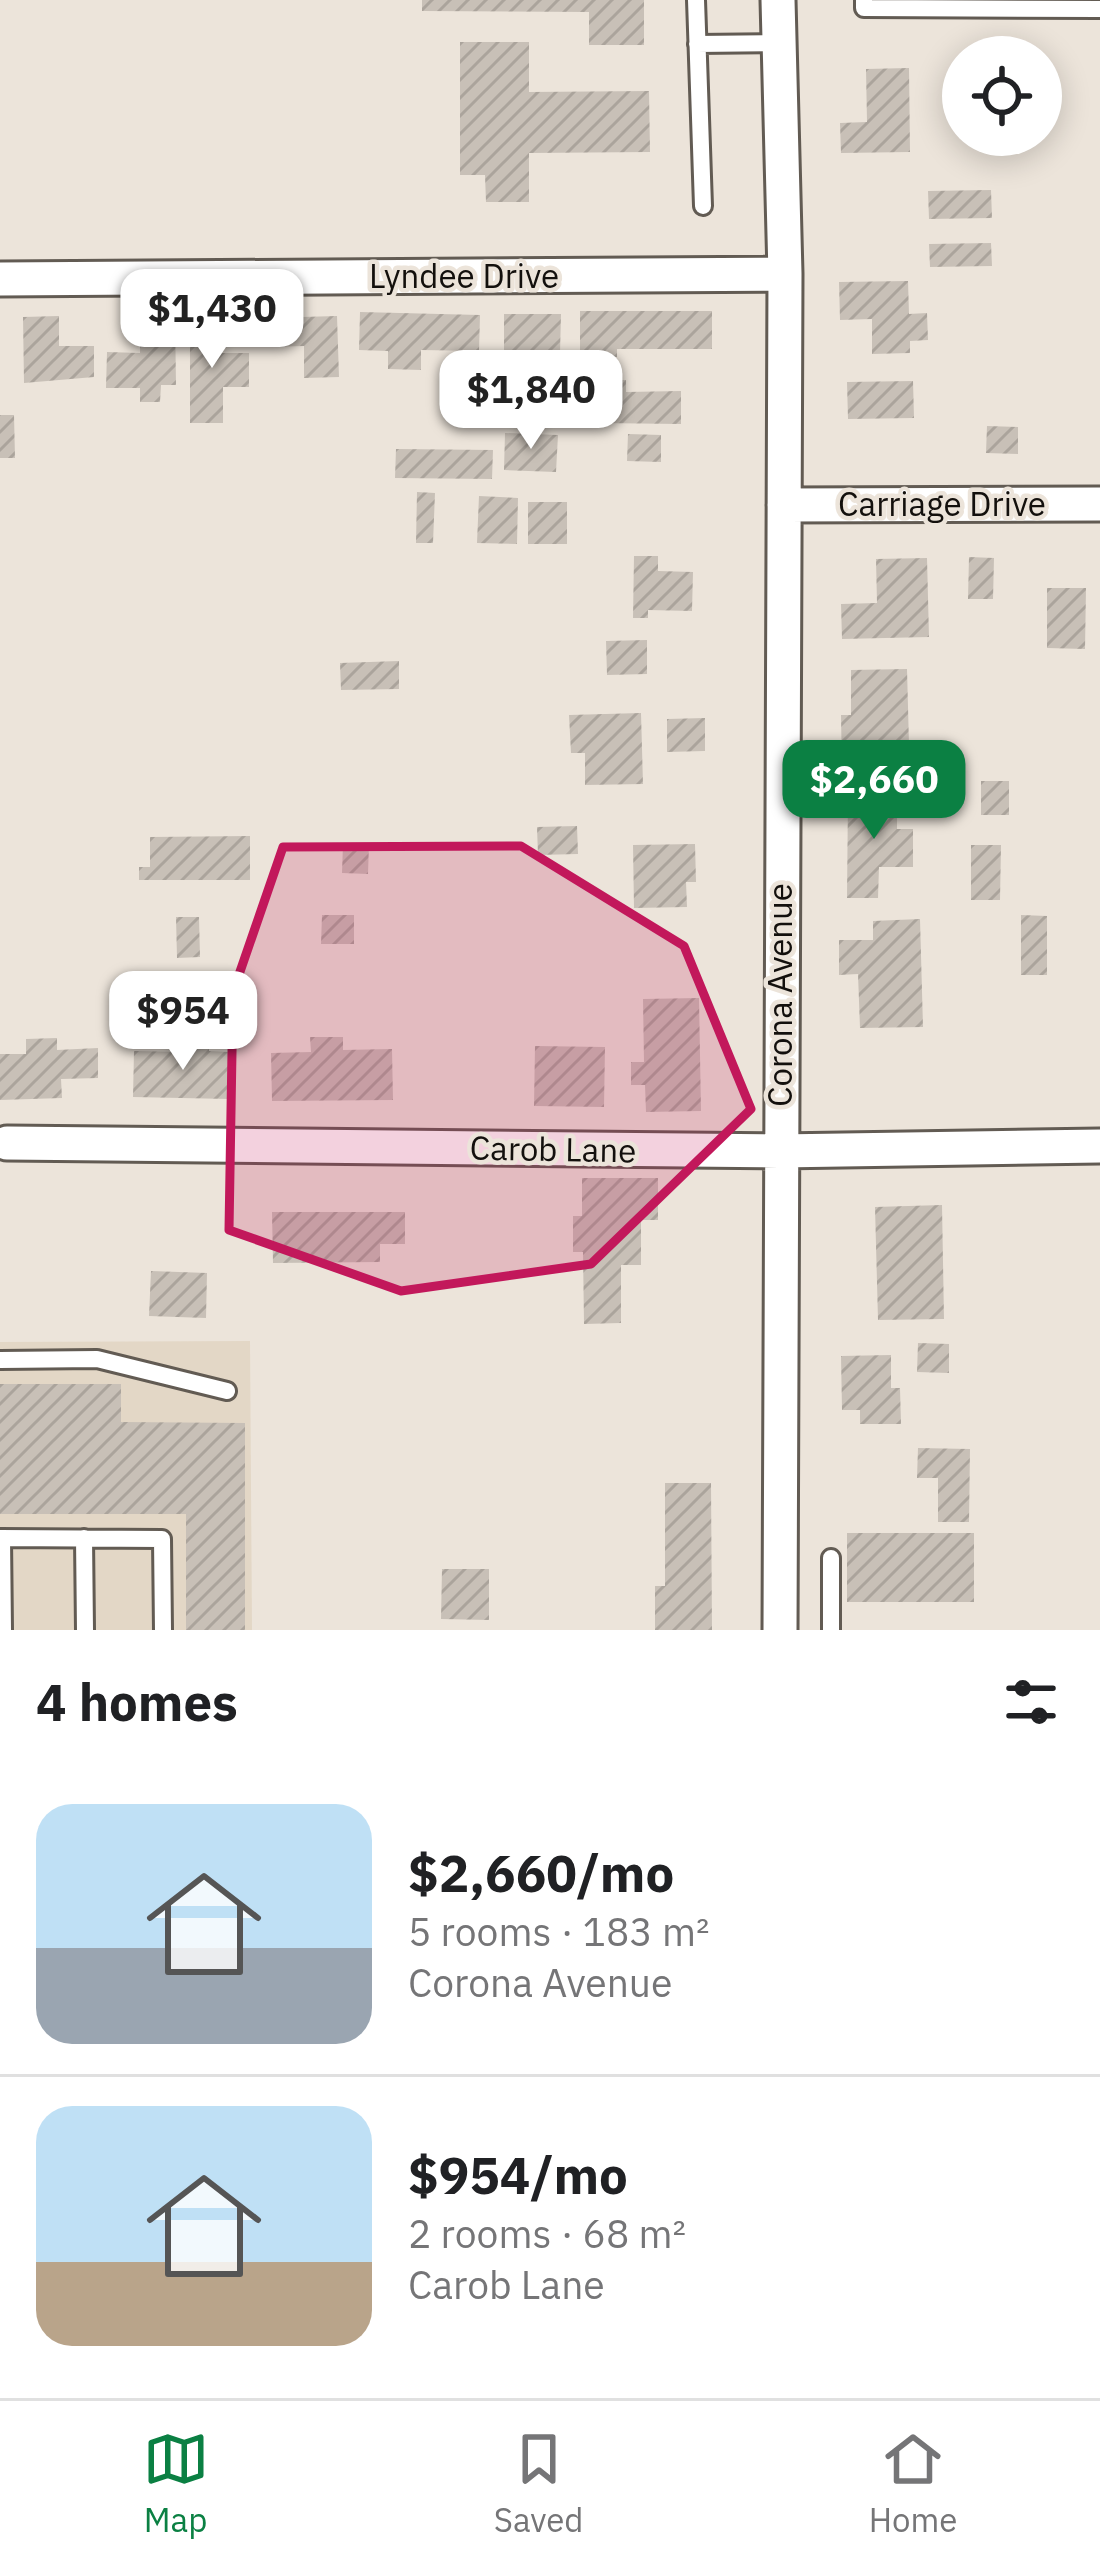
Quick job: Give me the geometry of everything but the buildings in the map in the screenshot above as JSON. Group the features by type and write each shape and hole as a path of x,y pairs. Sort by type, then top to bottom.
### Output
{"street":[{"name":"Corona Avenue","path":"778,0 785,274 778,1151 780,1630"},
{"name":"Lyndee Drive","path":"0,280 785,274"},
{"name":"Carriage Drive","path":"784,505 1100,504"},
{"name":"Carob Lane","path":"7,1143 778,1151 1100,1146"}],"lane":[{"path":"696,0 703,206"},
{"path":"864,0 864,8 1098,5"},
{"path":"698,44 778,43"},
{"path":"0,1360 97,1359 226,1391"},
{"path":"3,1630 1,1538 162,1539 163,1630"},
{"path":"84,1538 86,1630"},
{"path":"831,1630 832,1558"}],"highlighted area":[{"path":"521,846 684,946 751,1109 591,1264 401,1291 229,1230 233,992 283,847"}],"shaded area":[{"path":"250,1341 252,1630 0,1630 0,1342"}]}
